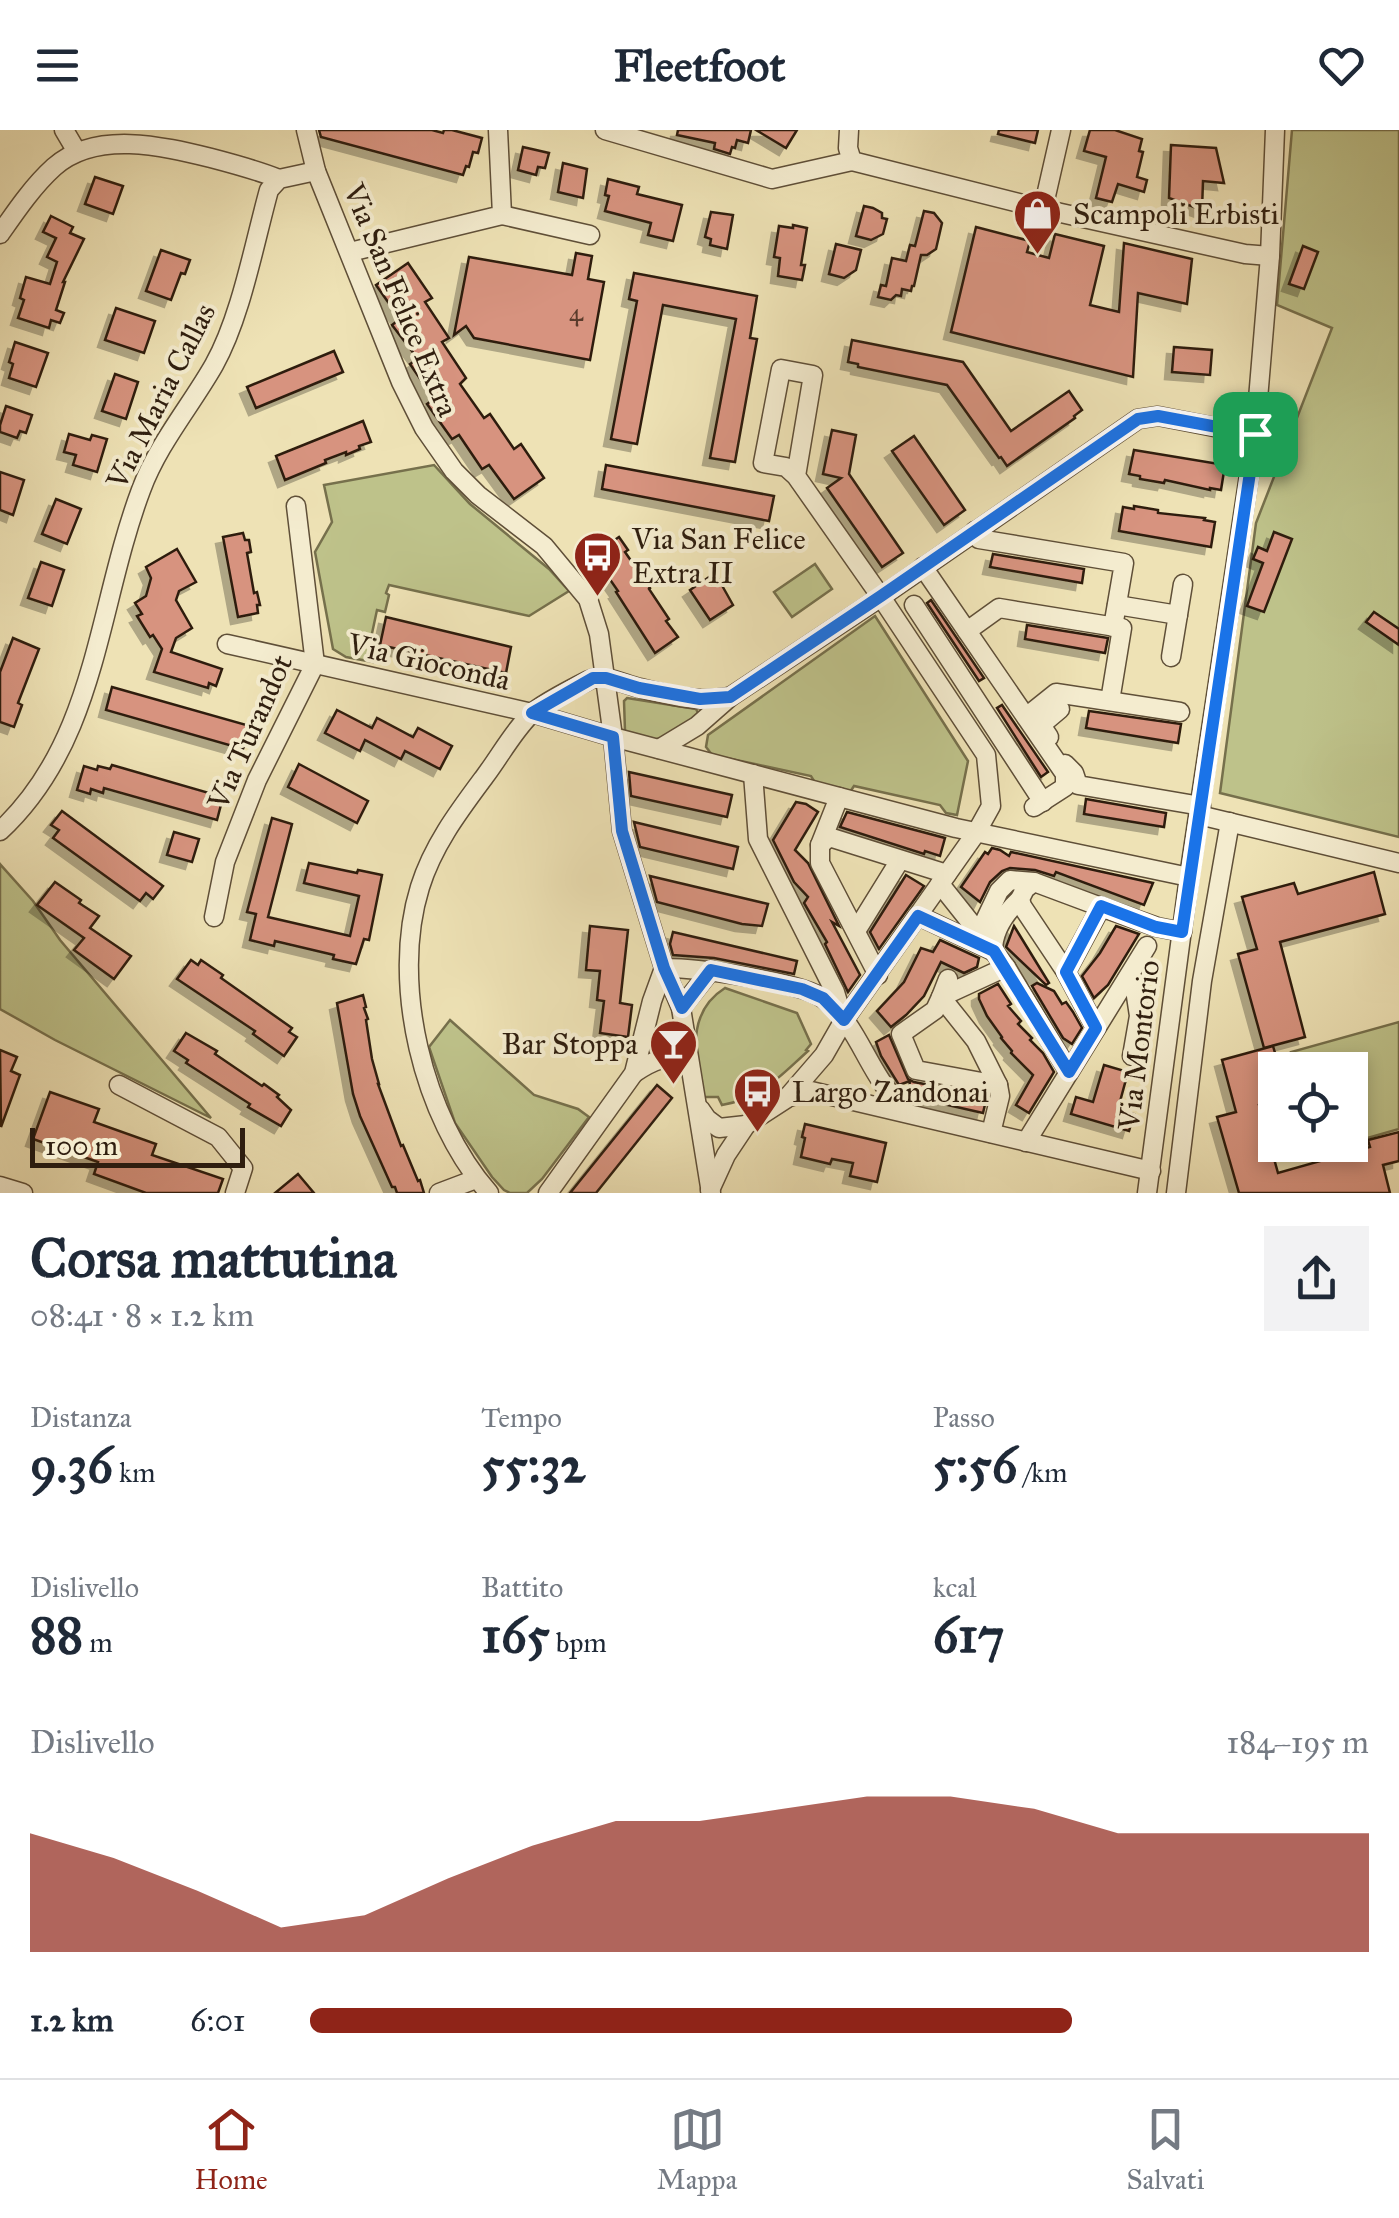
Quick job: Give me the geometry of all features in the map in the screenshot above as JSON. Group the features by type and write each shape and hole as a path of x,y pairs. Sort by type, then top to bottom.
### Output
{"street":[{"path":"64,130 78,152"},
{"name":"Via San Felice Extra","path":"306,130 316,170 401,382 424,428 454,471 478,495 544,546 588,599 600,634 622,831 664,968 682,1008 710,1192"},
{"path":"498,130 502,215"},
{"path":"605,130 772,179 852,160 1043,210 1245,254 1270,256"},
{"path":"849,130 852,160"},
{"path":"1043,210 1061,130"},
{"name":"Via Montorio","path":"1148,1193 1189,878 1255,434 1270,256 1275,130"},
{"path":"0,234 56,165 78,152 112,143 163,146 278,179 316,170"},
{"name":"Via Maria Callas","path":"0,831 37,791 75,721 142,486 161,447 215,363 231,328 269,190 278,179"},
{"path":"350,252 502,215 590,235"},
{"path":"710,1192 726,1155 746,1125 786,1098 824,1055 844,1020 976,833 990,806 986,754 796,476 786,467 763,462 781,369 813,374 796,476"},
{"path":"659,749 1138,419 1158,416 1255,434"},
{"name":"Via Turandot","path":"214,918 224,862 257,780 315,664 296,506"},
{"path":"976,531 979,539 1124,563 1114,627"},
{"path":"914,605 1039,804 1064,787 1065,774 924,567"},
{"path":"1171,657 1183,584"},
{"path":"1117,605 1178,615"},
{"path":"967,631 999,608 1122,628 1110,701"},
{"name":"Via Gioconda","path":"227,644 532,713 976,833 1189,878"},
{"name":"Via Gioconda","path":"532,713 593,678 606,678"},
{"path":"606,678 700,699 730,697"},
{"path":"1026,717 1056,693 1180,712"},
{"path":"1060,709 1041,724 1078,785 1200,811 1230,822 1399,863"},
{"path":"439,1193 483,1186 455,1146 425,1073 412,1018 411,934 420,888 434,851 458,812 532,713"},
{"path":"753,774 758,839 835,992 844,1020"},
{"path":"839,797 820,846 820,863 878,975"},
{"name":"Via Montorio","path":"1176,1193 1202,981 1230,822"},
{"path":"820,846 829,837 900,860 944,880 1006,968 1069,1072"},
{"path":"856,931 900,860"},
{"path":"979,933 999,891 1010,880 1034,882 1156,927 1182,932"},
{"path":"994,951 993,936 1010,908 1034,882"},
{"path":"1020,899 1096,1028"},
{"path":"1066,972 1101,906"},
{"path":"918,916 994,951"},
{"path":"1026,1142 1147,946"},
{"path":"548,1193 634,1072 664,968 711,970 802,989 823,998 844,1020 886,1089 906,1112"},
{"path":"998,1086 916,1070 901,1034 935,1010 944,988 1006,968"},
{"path":"682,1008 711,970"},
{"path":"1127,979 1134,983 1139,1016 1132,1056"},
{"path":"944,988 998,1086 1000,1096 991,1133"},
{"path":"634,1072 654,1060 676,1056 689,1061"},
{"path":"118,1086 218,1137 244,1168 235,1193"},
{"path":"786,1098 811,1091 1151,1170"},
{"path":"699,1107 719,1128 746,1125"},
{"path":"0,1186 23,1193"}],"green space":[{"path":"1292,130 1399,130 1399,837 1220,793 1256,523 1332,328 1277,305"},
{"path":"434,465 470,504 549,569 569,591 529,616 389,585 385,612 377,610 371,638 378,640 373,662 346,657 333,649 315,552 332,522 324,485"},
{"path":"815,564 832,589 792,617 774,592"},
{"path":"875,616 968,761 957,815 946,813 940,805 854,786 848,795 819,789 811,776 727,758 722,761 706,747 708,735"},
{"path":"627,698 696,709 699,715 652,740 625,731"},
{"path":"0,864 60,940 211,1118 0,1009"},
{"path":"725,988 797,1013 811,1044 769,1085 722,1105 718,1097 700,1097 696,1037 704,1010"},
{"path":"450,1020 534,1095 578,1109 589,1117 527,1193 504,1190 455,1123 429,1047"},
{"path":"1399,1022 1399,1129 1368,1138 1368,1052 1291,1052"}],"building":[{"path":"319,130 452,130 482,138 478,153 473,152 463,175 321,137"},
{"path":"678,130 751,130 748,143 737,140 730,154 714,149 715,143 677,135"},
{"path":"756,130 797,130 786,148"},
{"path":"999,130 1038,130 1035,143 998,134"},
{"path":"1090,130 1115,130 1142,139 1137,177 1147,180 1144,192 1118,184 1112,202 1096,198 1106,157 1084,151"},
{"path":"1171,145 1216,148 1224,183 1203,181 1202,210 1169,198"},
{"path":"523,147 549,153 545,168 538,167 536,175 518,170"},
{"path":"563,163 587,169 583,198 558,192"},
{"path":"95,177 123,186 113,214 85,204"},
{"path":"608,179 639,187 637,194 682,205 673,241 648,235 651,223 605,211"},
{"path":"864,206 887,219 883,234 871,240 856,236"},
{"path":"924,211 934,213 942,223 936,249 921,255 911,291 902,289 901,296 891,300 878,297 881,285 886,286 892,258 906,261 910,245 915,246"},
{"path":"711,212 733,215 727,249 710,245 711,239 705,237"},
{"path":"51,216 73,227 70,233 84,239 63,282 56,310 64,313 60,323 51,320 49,328 18,318 26,277 50,284 57,262 47,257 56,238 43,232"},
{"path":"779,226 807,228 802,280 778,276 780,258 774,257"},
{"path":"976,227 1030,241 1027,252 1049,258 1055,234 1104,246 1090,305 1119,312 1124,243 1192,259 1187,304 1138,293 1133,377 951,332"},
{"path":"836,244 861,250 856,270 844,278 829,274"},
{"path":"1303,246 1318,252 1304,289 1289,284"},
{"path":"161,250 190,260 171,300 146,291"},
{"path":"576,253 592,256 588,279 604,282 590,360 474,338 466,326 454,335 469,257 572,275"},
{"path":"408,263 432,298 425,302 449,338 442,342 466,378 460,384 484,418 490,414 514,449 521,444 544,478 514,499 489,465 482,469 459,435 452,439 427,404 434,399 410,364 418,359 392,325 400,319 376,285"},
{"path":"634,273 757,296 750,338 757,339 735,462 710,458 736,319 663,305 637,444 611,439 637,301 629,299"},
{"path":"116,308 155,321 144,353 105,340"},
{"path":"852,340 963,362 1011,431 1069,391 1082,410 1007,466 947,385 858,367 848,362"},
{"path":"15,342 48,353 36,387 9,378"},
{"path":"1174,347 1212,350 1210,375 1172,372"},
{"path":"334,351 343,372 256,408 247,387"},
{"path":"115,374 138,382 126,419 102,411"},
{"path":"6,406 32,415 26,433 20,431 17,438 0,432"},
{"path":"363,421 371,442 285,480 276,456"},
{"path":"832,430 856,435 849,474 903,553 882,567 827,488 841,478 823,474"},
{"path":"69,434 90,440 92,435 107,439 97,472 73,465 76,455 64,452"},
{"path":"914,436 965,510 944,525 892,451"},
{"path":"1134,450 1225,465 1221,490 1140,479 1129,474"},
{"path":"606,465 774,496 769,521 602,489"},
{"path":"0,472 24,480 13,515 0,510"},
{"path":"56,499 81,509 67,544 42,534"},
{"path":"1123,507 1215,522 1211,547 1119,531"},
{"path":"1274,532 1292,539 1264,612 1247,606 1263,563 1253,559 1258,547 1267,551"},
{"path":"243,533 245,540 249,540 251,552 247,553 260,605 258,613 238,617 223,537"},
{"path":"619,537 678,637 655,653 593,555"},
{"path":"177,549 196,582 179,591 176,600 192,628 176,638 171,652 222,669 216,686 209,683 208,688 154,672 162,649 137,616 142,614 135,603 146,596 151,578 146,567"},
{"path":"993,554 1084,569 1082,583 990,567"},
{"path":"41,562 64,570 52,606 28,598"},
{"path":"715,573 733,605 710,620 690,590"},
{"path":"931,600 984,678 979,681 927,603"},
{"path":"1374,612 1399,629 1399,645 1366,622"},
{"path":"386,617 511,647 506,673 380,645"},
{"path":"1027,625 1108,638 1105,653 1025,639"},
{"path":"13,638 39,649 18,703 22,705 14,727 0,722 0,672"},
{"path":"112,687 250,726 243,749 106,710"},
{"path":"1002,705 1048,772 1041,777 997,708"},
{"path":"337,710 372,728 377,718 413,737 418,728 452,746 440,769 405,751 401,759 365,740 360,751 325,733"},
{"path":"1089,711 1181,724 1178,743 1086,728"},
{"path":"299,764 368,801 357,823 288,787"},
{"path":"112,765 223,797 217,820 104,788 103,793 91,789 90,794 77,790 84,766 97,770 98,766 110,769"},
{"path":"629,772 732,795 727,817 631,796"},
{"path":"1086,799 1166,813 1164,827 1084,814"},
{"path":"796,802 818,812 795,850 808,863 839,926 832,922 860,975 848,992 827,942 804,903 808,897 794,882 773,840"},
{"path":"62,811 163,886 153,899 146,893 140,901 53,838 59,830 51,825"},
{"path":"847,812 945,838 940,856 840,827"},
{"path":"272,818 292,824 268,917 350,936 359,896 304,883 309,863 382,875 369,940 364,939 356,964 275,941 274,946 250,940 256,914 247,912"},
{"path":"634,822 738,847 733,869 640,847"},
{"path":"174,832 199,839 192,862 167,855"},
{"path":"992,848 1009,856 1011,852 1153,883 1144,905 1056,872 1054,876 1010,868 990,882 980,902 961,887"},
{"path":"1374,872 1385,914 1280,942 1305,1037 1264,1048 1238,954 1257,949 1242,897 1294,883 1298,894"},
{"path":"906,875 924,886 879,949 870,932"},
{"path":"650,876 768,904 762,926 657,902"},
{"path":"55,882 99,916 90,928 131,956 114,979 74,950 84,938 37,905"},
{"path":"590,926 628,930 620,1003 632,1005 628,1037 600,1033 604,1001 597,1000 600,971 586,970"},
{"path":"1014,926 1049,983 1046,985 1006,947"},
{"path":"1116,926 1139,934 1108,985 1094,998 1082,976"},
{"path":"673,932 797,961 794,974 714,958 673,955"},
{"path":"940,940 979,958 977,967 964,973 941,962 924,996 891,1027 877,1011 904,982 921,948 933,952"},
{"path":"191,960 198,965 201,960 292,1028 289,1032 297,1037 284,1056 253,1034 255,1031 177,979"},
{"path":"1037,983 1054,991 1073,1012 1082,1028 1072,1044 1063,1038 1032,986"},
{"path":"998,984 1011,1004 1008,1006 1021,1021 1018,1024 1054,1072 1029,1113 1016,1105 1033,1075 1011,1053 979,999 979,994"},
{"path":"363,995 378,1084 424,1193 397,1193 392,1187 353,1094 337,1003"},
{"path":"186,1033 279,1095 291,1110 281,1126 186,1063 188,1060 174,1051"},
{"path":"889,1035 908,1079 987,1096 983,1113 908,1096 910,1081 899,1085 876,1042"},
{"path":"1273,1046 1275,1052 1258,1052 1258,1162 1275,1162 1278,1173 1317,1162 1368,1162 1368,1140 1399,1132 1399,1161 1383,1165 1390,1193 1239,1193 1217,1117 1236,1112 1222,1060"},
{"path":"0,1050 17,1057 11,1071 20,1075 1,1127"},
{"path":"1104,1065 1128,1072 1118,1109 1134,1114 1129,1131 1071,1114 1076,1097 1093,1102"},
{"path":"657,1085 672,1098 596,1193 570,1193"},
{"path":"50,1092 99,1109 94,1122 156,1144 152,1155 223,1179 218,1193 146,1193 94,1174 98,1162 33,1139"},
{"path":"805,1124 886,1143 877,1182 850,1176 853,1163 832,1159 830,1164 801,1157"},
{"path":"298,1174 314,1193 275,1193"}],"place":[{"name":"Scampoli Erbisti","path":"1038,256"},
{"name":"Via San Felice Extra II","path":"597,598"},
{"name":"Bar Stoppa","path":"673,1086"},
{"name":"Largo Zandonai","path":"757,1134"}],"route":[{"path":"1158,416 1255,434 1182,932 1156,927 1101,906 1066,972 1096,1028 1069,1072 994,951 918,916 844,1020 823,998 802,989 711,970 682,1008 664,968 622,831 613,737 532,713 593,678 700,699 730,697 1138,419 1158,416"}]}
